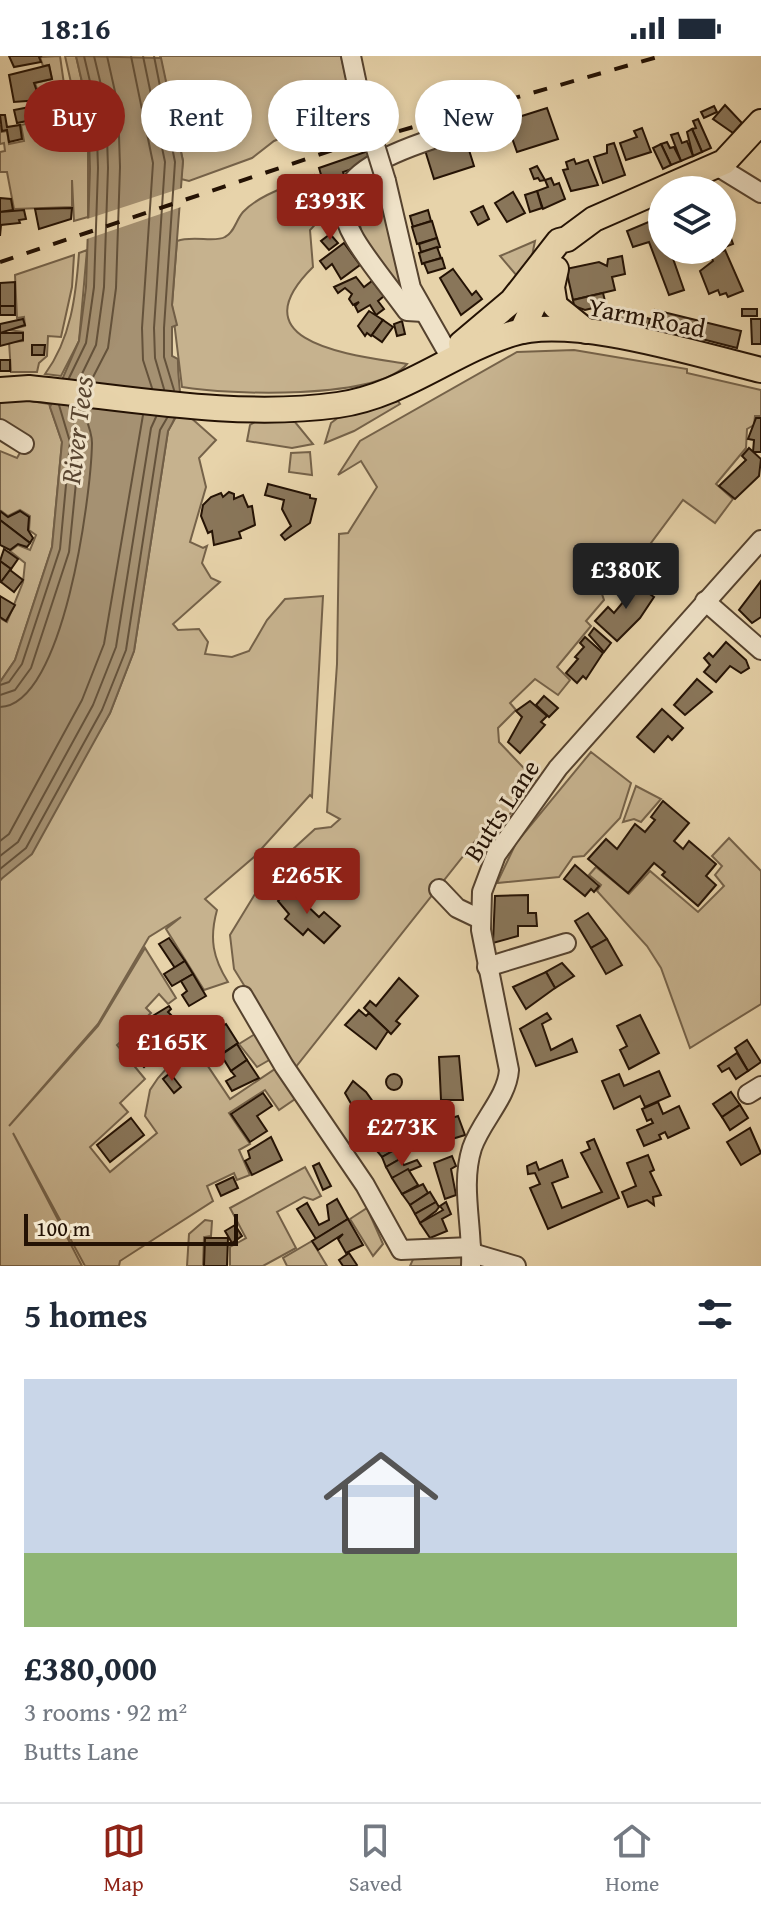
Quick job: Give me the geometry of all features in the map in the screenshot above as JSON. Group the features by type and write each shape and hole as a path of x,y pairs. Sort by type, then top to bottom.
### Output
{"main road":[{"path":"522,331 542,283 563,249 594,219 717,166 733,154 761,122"},
{"path":"452,360 454,350 499,315 559,241 563,249 552,281 555,306 586,331"},
{"name":"Yarm Road","path":"10,388 276,410 341,405 395,389 452,360 522,331 554,328 586,331 761,370"}],"street":[{"path":"351,56 359,94 386,181 411,288 452,360"},
{"path":"415,147 364,171 337,192 350,234 407,311 423,312"},
{"path":"717,166 761,193"},
{"path":"0,429 24,444"},
{"name":"Butts Lane","path":"471,1255 468,1190 471,1151 504,1089 509,1070 480,919 482,892 496,855 558,768 761,540"},
{"path":"705,601 761,650"},
{"path":"439,889 463,913 480,919"},
{"path":"487,967 566,943"},
{"path":"243,996 284,1066 365,1185 403,1258 471,1255 516,1266"}],"shaded area":[{"path":"60,56 63,80 48,80 52,79 49,65 43,66 40,57"},
{"path":"65,56 76,56 82,80 70,80"},
{"path":"160,56 341,56 346,80 268,80 268,146 252,158 189,181 181,179 181,152 252,152 252,80 165,80"},
{"path":"0,125 1,132 7,131 9,144 24,141 24,152 88,152 88,217 74,221 72,180 72,207 14,209 7,172 0,172 0,152 5,151 4,143 0,144"},
{"path":"374,174 395,241 405,293 371,251 360,225 364,193"},
{"path":"314,175 324,197 325,214 310,230 313,267 292,293 287,313 294,329 311,341 333,350 407,364 391,376 335,389 265,393 182,387 172,305 177,241 225,237 250,206 267,195"},
{"path":"535,241 532,256 517,276 500,256"},
{"path":"87,250 79,341 61,376 45,374 66,331 74,301 79,253"},
{"path":"74,255 72,287 61,337 48,336 47,356 39,363 37,372 11,372 9,342 23,341 23,332 8,330 25,326 24,317 17,318 15,275"},
{"path":"574,350 687,369 687,373 761,390 761,416 755,416 754,425 747,429 746,448 716,484 733,499 715,523 683,500 639,559 627,550 617,563 621,580 611,592 607,590 602,594 604,600 586,621 591,626 557,667 570,680 558,695 535,679 510,703 516,710 498,728 499,742 538,783 509,815 476,840 295,1068 234,969 230,935 269,871 315,829 331,827 340,819 327,812 337,664 339,534 348,533 377,487 361,461 338,475 360,441 517,352"},
{"path":"18,399 49,404 62,442 52,547 15,660 0,682 0,618 7,622 23,582 25,563 10,551 18,545 30,550 36,535 29,530 30,516 20,510 8,516 0,510 0,451 17,458 25,444 0,428 0,403"},
{"path":"398,401 400,404 354,431 325,443 331,423 339,417"},
{"path":"177,415 190,417 216,440 199,458 206,487 190,542 203,548 207,546 202,563 211,578 220,582 173,624 178,630 199,629 208,642 205,654 232,657 249,651 267,620 285,599 323,596 312,797 310,795 254,857 205,899 217,910 213,930 214,948 228,982 204,990 166,929 181,917 149,937 98,1024 9,1126 98,1026 145,948 176,998 168,1004 159,994 146,1008 151,1013 117,1045 145,1079 120,1103 128,1112 90,1147 110,1172 157,1133 145,1116 150,1090 191,1041 230,1099 278,1067 298,1097 279,1110 265,1090 229,1113 250,1144 239,1150 250,1175 237,1180 234,1173 207,1186 213,1201 120,1261 119,1266 85,1266 13,1133 82,1266 0,1266 0,881 69,783 110,713 134,651 168,431"},
{"path":"258,420 295,422 313,444 292,448 247,441 250,425"},
{"path":"310,452 312,475 289,472 291,453"},
{"path":"591,752 631,783 620,818 584,856 573,857 559,877 497,883 516,843"},
{"path":"636,786 661,799 641,822 634,819 623,822"},
{"path":"729,838 761,871 761,1004 690,1048 661,968 647,946 597,891 601,885 589,875 596,867 629,894 650,871 698,912 724,886 715,875 722,866 712,856"},
{"path":"255,1034 271,1059 257,1067 239,1044"},
{"path":"305,1167 321,1196 313,1200 304,1197 277,1212 296,1248 263,1266 230,1266 230,1247 246,1238 230,1208"},
{"path":"367,1208 383,1244 373,1256 350,1219"},
{"path":"205,1220 212,1221 211,1236 204,1237 203,1266 187,1266 189,1234"},
{"path":"312,1241 327,1266 287,1266 283,1258"},
{"path":"462,1254 466,1266 410,1266 415,1255"}],"water":[{"name":"River Tees","path":"76,56 161,58 166,80 141,80 141,152 181,152 183,161 172,305 177,325 172,327 172,356 178,359 180,402 168,431 134,651 110,713 32,854 0,880 0,682 15,660 52,547 62,442 50,407 79,341 86,287 89,152 125,152 125,80 82,80"}],"pier":[{"path":"185,187 184,206 84,240 84,220"}],"building":[{"path":"9,56 42,56 39,57 41,62 14,67"},
{"path":"49,65 52,79 24,80 24,101 14,102 9,75"},
{"path":"725,105 742,123 733,133 713,119"},
{"path":"714,106 717,112 704,118 701,112"},
{"path":"24,108 24,122 17,123 14,110"},
{"path":"547,108 558,139 522,150 522,116"},
{"path":"0,115 5,115 7,127 20,125 22,139 9,142 7,130 2,131"},
{"path":"698,119 711,148 702,152 692,129 696,128 693,121"},
{"path":"642,128 651,152 626,160 620,143 637,137 634,131"},
{"path":"692,129 702,152 693,156 687,132"},
{"path":"678,133 682,143 687,141 693,156 681,161 671,135"},
{"path":"667,142 670,148 674,147 681,161 671,165 661,144"},
{"path":"614,143 625,175 603,183 594,157 607,153 607,145"},
{"path":"661,144 671,165 663,169 653,148"},
{"path":"365,152 368,152 372,162 343,172 345,178 330,183 327,177 322,178 319,168"},
{"path":"426,152 470,152 474,166 434,179"},
{"path":"574,159 576,164 588,160 598,185 571,191 563,170 568,169 566,162"},
{"path":"537,166 545,180 534,179 530,169"},
{"path":"551,178 554,185 559,183 565,199 543,209 537,191 548,187 545,180"},
{"path":"537,191 542,208 530,212 525,195"},
{"path":"513,192 525,213 507,222 495,203"},
{"path":"0,198 11,199 13,210 0,212"},
{"path":"483,206 489,219 478,225 471,212"},
{"path":"72,208 71,219 39,229 35,209"},
{"path":"24,210 26,219 19,220 20,223 1,225 0,236 0,212"},
{"path":"428,210 431,221 413,227 410,216"},
{"path":"432,221 437,238 417,244 412,227"},
{"path":"648,222 648,242 633,247 627,231"},
{"path":"330,234 338,243 329,250 321,241"},
{"path":"437,238 440,247 421,252 419,244"},
{"path":"344,243 360,265 341,279 332,264 326,269 320,261"},
{"path":"437,247 441,258 422,264 419,253"},
{"path":"622,256 625,274 612,277 615,290 573,300 566,269 599,262 607,266 608,259"},
{"path":"442,258 445,268 428,273 424,263"},
{"path":"657,264 675,264 684,290 669,295"},
{"path":"709,264 731,264 743,291 728,297 726,293 720,295 718,290 709,294 700,271"},
{"path":"453,269 472,295 476,291 482,299 461,315 440,278"},
{"path":"356,277 364,287 372,281 384,296 378,301 384,309 376,315 370,305 358,312 355,306 359,302 353,305 349,299 352,294 345,288 338,293 334,287"},
{"path":"15,282 15,306 0,306 0,283"},
{"path":"603,293 606,305 585,310 574,306 573,300"},
{"path":"0,306 15,306 15,315 0,315"},
{"path":"606,306 650,319 647,330 609,318"},
{"path":"742,309 757,309 757,316 742,316"},
{"path":"655,310 741,331 737,348 651,326"},
{"path":"369,311 383,320 371,336 367,333 365,336 358,326"},
{"path":"23,319 25,325 0,333 0,324"},
{"path":"751,319 761,319 761,344 752,344"},
{"path":"383,320 393,327 382,342 372,335"},
{"path":"402,321 405,334 397,336 394,324"},
{"path":"0,333 23,333 23,340 0,346"},
{"path":"32,345 45,345 44,355 32,355"},
{"path":"0,360 10,360 10,371 0,371"},
{"path":"756,418 761,418 761,452 753,452 754,440 748,439"},
{"path":"749,448 761,459 759,476 735,499 719,486 746,460 742,456"},
{"path":"268,484 316,499 310,523 285,540 281,535 291,526 282,509 284,500 265,495"},
{"path":"229,492 234,494 234,499 243,495 248,507 252,506 255,525 239,532 241,538 214,545 212,531 208,533 201,516 203,505 211,497 221,493 223,497"},
{"path":"0,511 8,517 20,511 29,517 28,530 33,538 30,543 0,520"},
{"path":"0,520 30,543 27,547 18,544 10,550 0,545"},
{"path":"4,549 18,559 11,569 0,561"},
{"path":"632,558 643,567 636,576 625,568"},
{"path":"0,561 11,569 1,582 0,581"},
{"path":"10,570 23,580 14,592 1,582"},
{"path":"649,570 665,584 660,590 644,577"},
{"path":"631,581 654,597 640,618 617,641 595,621 608,607 614,613 624,601 618,595"},
{"path":"761,581 761,617 752,623 739,610"},
{"path":"0,596 15,605 6,621 0,617"},
{"path":"594,628 611,643 604,652 589,635"},
{"path":"585,637 603,653 586,679 583,676 577,683 566,673 578,659 575,657 584,647 580,643"},
{"path":"726,642 746,660 749,668 741,673 730,666 716,682 704,672 710,665 704,658 709,653 713,657"},
{"path":"697,679 712,692 685,715 674,705"},
{"path":"544,696 558,708 549,717 536,705"},
{"path":"530,701 547,716 541,722 545,725 520,753 508,742 522,717 516,711"},
{"path":"662,709 683,728 672,740 668,736 654,752 637,737"},
{"path":"663,801 689,823 674,841 683,849 689,841 716,864 706,876 716,885 698,906 662,875 665,872 654,863 628,893 588,859 606,839 617,849 635,824 645,832 655,820 651,817"},
{"path":"575,865 599,886 594,892 591,889 585,896 564,879"},
{"path":"292,885 305,896 301,900 319,917 324,912 340,926 324,943 308,929 303,935 285,919 289,914 278,901"},
{"path":"528,895 528,913 536,913 537,926 518,926 518,936 493,943 495,896"},
{"path":"588,913 607,939 591,948 575,921"},
{"path":"169,938 185,961 175,968 159,944"},
{"path":"607,939 622,965 606,974 591,948"},
{"path":"185,961 193,974 172,986 164,974"},
{"path":"562,963 574,976 555,988 546,972"},
{"path":"546,972 555,988 526,1009 513,987"},
{"path":"193,974 206,996 189,1006 182,995 187,991 181,981"},
{"path":"399,978 418,996 396,1021 400,1024 391,1034 364,1008 370,1001 376,1006"},
{"path":"169,1006 171,1009 168,1012 174,1018 162,1030 151,1017"},
{"path":"359,1010 366,1016 369,1013 388,1031 376,1049 345,1025"},
{"path":"547,1013 551,1019 542,1024 551,1050 572,1039 577,1052 536,1066 520,1029"},
{"path":"640,1015 659,1053 629,1069 620,1050 627,1046 617,1026"},
{"path":"150,1017 171,1041 144,1067 127,1050 130,1044 126,1039"},
{"path":"226,1024 238,1043 211,1061 194,1041"},
{"path":"747,1040 761,1062 748,1071 735,1048"},
{"path":"237,1044 247,1060 231,1071 221,1055"},
{"path":"737,1053 748,1071 736,1079 729,1068 722,1072 718,1066"},
{"path":"459,1056 463,1100 441,1100 439,1057"},
{"path":"247,1060 259,1078 232,1091 226,1081 235,1076 231,1071"},
{"path":"659,1071 670,1096 645,1107 640,1096 614,1109 602,1081 619,1074 624,1086"},
{"path":"170,1073 181,1087 174,1093 163,1079"},
{"path":"394,1074 400,1076 400,1088 394,1090 388,1088 386,1082 388,1076"},
{"path":"353,1081 366,1092 381,1113 368,1121 362,1111 357,1114 345,1093"},
{"path":"731,1092 740,1105 722,1117 713,1104"},
{"path":"263,1093 272,1106 257,1116 267,1131 250,1142 231,1114"},
{"path":"658,1102 663,1114 679,1106 689,1128 668,1138 665,1132 659,1135 661,1139 644,1146 637,1130 653,1123 651,1119 647,1121 642,1109"},
{"path":"740,1105 748,1118 730,1130 722,1117"},
{"path":"395,1115 405,1137 399,1140 400,1147 382,1157 372,1145 368,1121 375,1117 379,1124"},
{"path":"458,1116 465,1135 439,1143 433,1124"},
{"path":"131,1118 144,1135 110,1162 97,1145"},
{"path":"422,1127 427,1139 418,1143 413,1130"},
{"path":"750,1128 761,1153 741,1165 727,1142"},
{"path":"271,1137 282,1160 252,1175 245,1161 250,1158 248,1151"},
{"path":"594,1139 619,1198 548,1229 530,1188 540,1184 535,1173 528,1174 527,1166 536,1162 539,1170 562,1160 568,1177 552,1183 562,1208 602,1192 581,1153 590,1149 587,1142"},
{"path":"400,1147 405,1156 386,1167 382,1157"},
{"path":"648,1155 654,1170 650,1172 661,1195 653,1197 654,1205 647,1200 628,1207 622,1192 636,1186 627,1163"},
{"path":"452,1156 456,1166 451,1169 456,1195 445,1199 434,1163"},
{"path":"400,1159 404,1165 417,1160 421,1166 392,1178 386,1167"},
{"path":"319,1163 331,1186 323,1190 313,1166"},
{"path":"408,1169 418,1185 402,1194 392,1178"},
{"path":"233,1177 238,1188 221,1196 216,1185"},
{"path":"423,1184 428,1193 410,1205 402,1194"},
{"path":"430,1192 436,1202 415,1214 410,1205"},
{"path":"337,1199 348,1219 316,1239 297,1209 307,1203 319,1225 329,1220 327,1205"},
{"path":"436,1202 439,1207 436,1211 420,1223 415,1214"},
{"path":"446,1202 451,1214 442,1219 447,1231 430,1238 420,1223 443,1210 440,1206"},
{"path":"348,1219 363,1245 346,1253 338,1239 343,1234 318,1250 312,1241"},
{"path":"235,1225 242,1236 232,1243 225,1231"},
{"path":"205,1238 228,1238 227,1266 204,1266"},
{"path":"349,1253 356,1266 343,1266 339,1260"}],"railway":[{"path":"0,262 333,150 661,56"}]}
